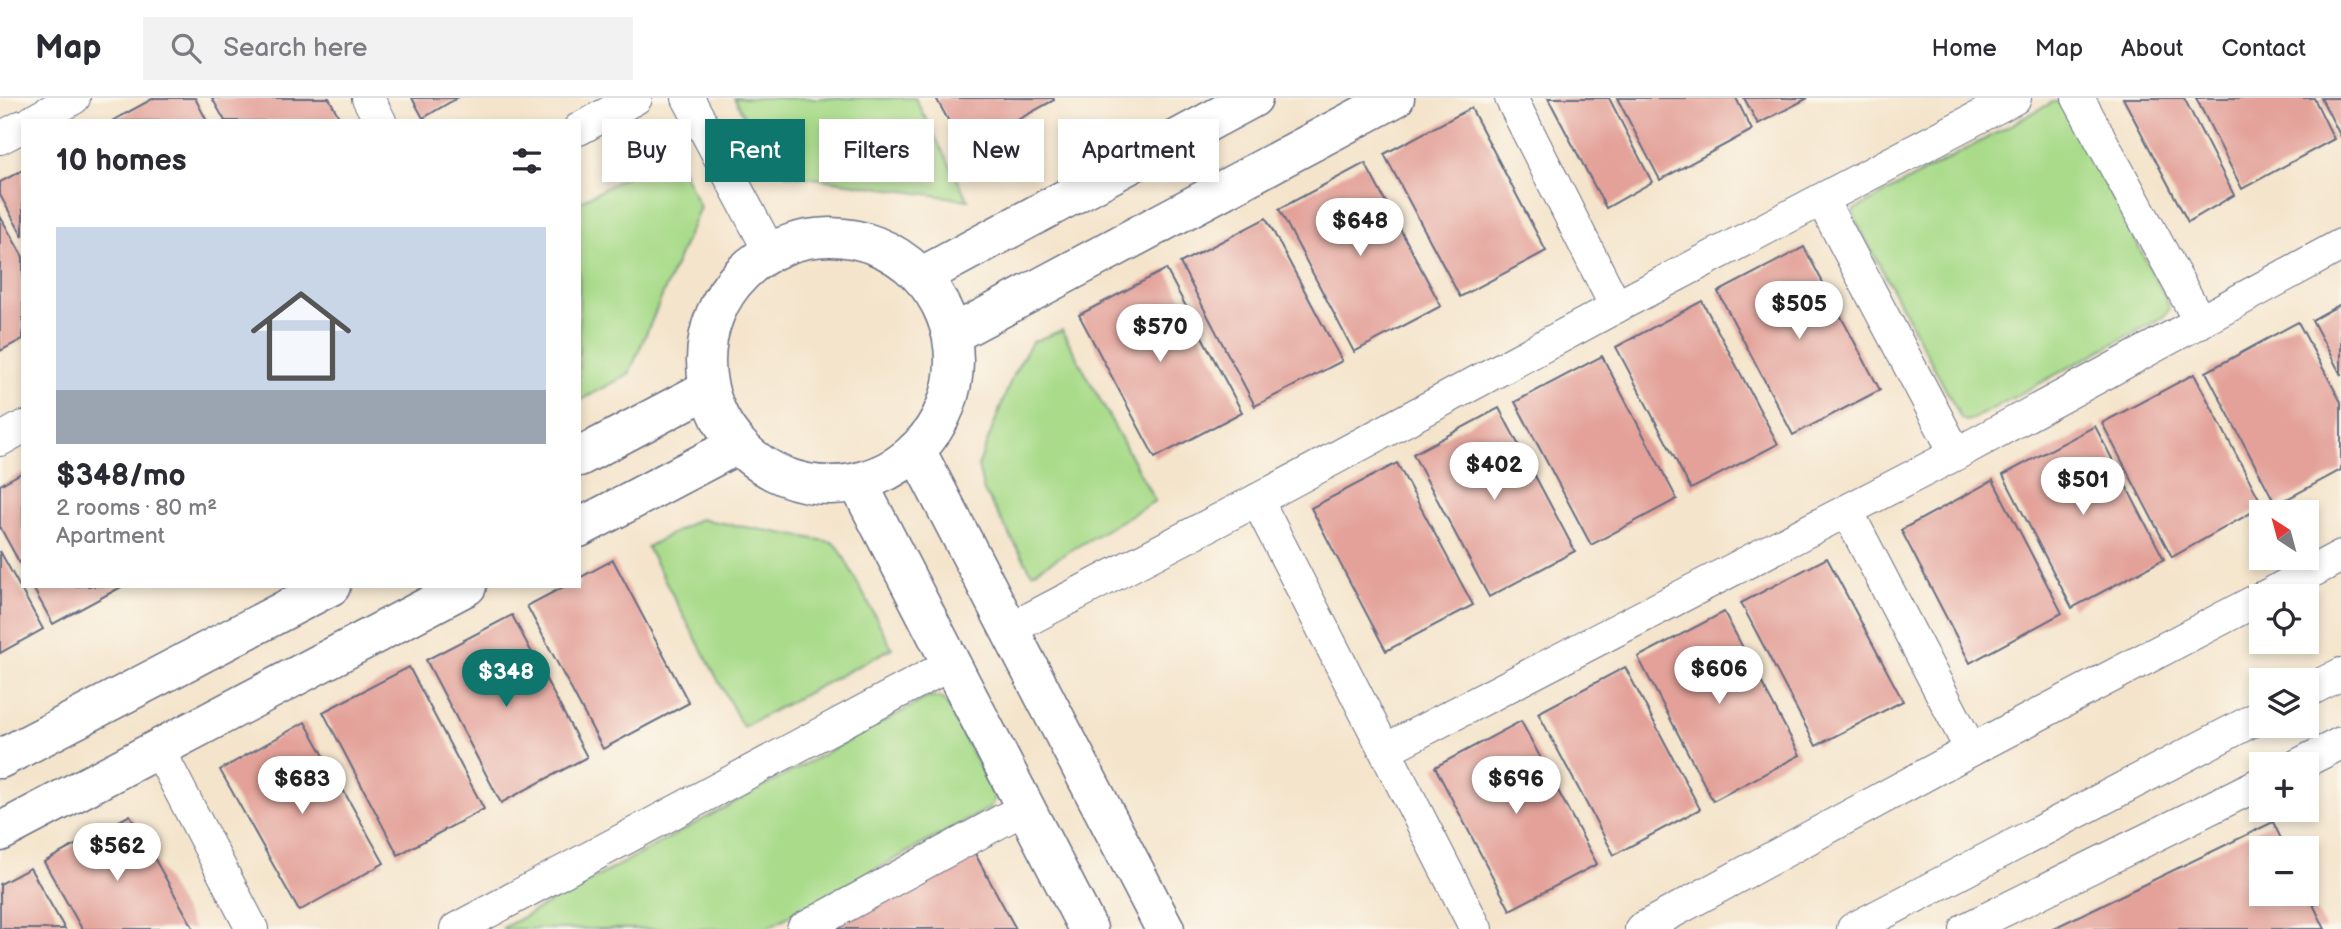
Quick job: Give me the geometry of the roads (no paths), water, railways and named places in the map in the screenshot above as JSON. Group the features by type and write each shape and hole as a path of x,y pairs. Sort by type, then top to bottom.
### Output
{"street":[{"path":"37,119 75,98"},
{"path":"368,98 379,119"},
{"path":"581,128 636,98"},
{"path":"688,98 770,252"},
{"path":"924,275 1253,98"},
{"path":"953,334 1395,98"},
{"path":"1511,98 1616,307"},
{"path":"1010,629 2015,98"},
{"path":"2078,98 2200,322"},
{"path":"0,138 21,127"},
{"path":"1822,200 1956,454"},
{"path":"832,236 864,241 900,256 924,275 939,299 953,334 953,383 943,415 916,450 859,485 811,485 781,476 753,460 737,445 717,414 708,389 705,357 711,325 724,296 744,271 770,252 800,240 832,236"},
{"path":"1385,750 1956,454 2341,245"},
{"path":"581,456 708,389"},
{"path":"0,440 21,428"},
{"path":"581,526 737,445"},
{"path":"916,450 1165,929"},
{"path":"859,485 1088,929"},
{"path":"1257,500 1476,929"},
{"path":"1847,511 1971,750"},
{"path":"2287,584 2341,556"},
{"path":"0,759 327,588"},
{"path":"0,832 463,588"},
{"path":"1641,929 1971,750 2249,604"},
{"path":"456,929 951,664"},
{"path":"2319,685 2341,674"},
{"path":"1853,929 2249,722"},
{"path":"2319,754 2341,743"},
{"path":"158,748 252,929"},
{"path":"1966,929 2249,789"},
{"path":"803,929 1025,808"}]}
